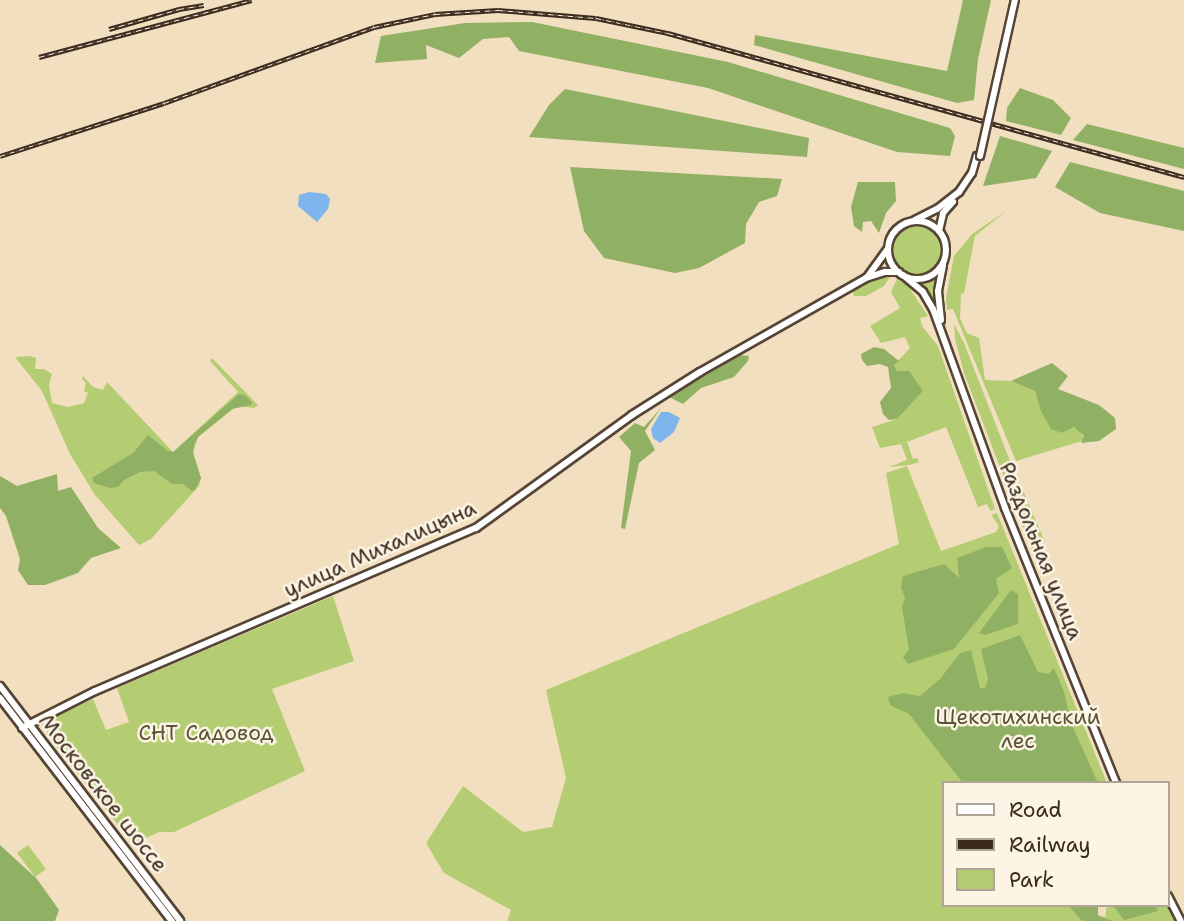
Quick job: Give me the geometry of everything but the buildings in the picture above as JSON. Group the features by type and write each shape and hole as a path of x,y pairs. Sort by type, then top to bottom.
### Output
{"main road":[{"path":"939,231 943,213 968,187 979,156 1013,0"},
{"path":"913,221 925,222 939,231 946,243 944,262 929,276 916,279 901,273 891,262 888,247 896,230 913,221 937,209 959,192 972,173 979,156"},
{"name":"улица Михалицына","path":"866,278 888,247"},
{"name":"Раздольная улица","path":"941,329 939,291 944,262"},
{"name":"улица Михалицына","path":"24,726 146,669 476,528 656,399 866,278 885,272 901,273"},
{"name":"Раздольная улица","path":"901,273 926,296 941,329 963,399 1115,781"},
{"name":"Московское шоссе","path":"0,686 24,726 172,921"},
{"name":"Московское шоссе","path":"0,698 180,921"},
{"path":"1170,899 1181,921"}],"green space":[{"path":"963,0 991,0 978,59 974,100 957,103 754,45 755,35 947,71"},
{"path":"532,22 728,62 950,128 955,136 950,156 897,152 708,88 519,51 509,37 483,39 459,58 426,45 427,59 375,63 381,36 465,23"},
{"path":"1020,88 1053,100 1071,118 1061,135 1006,121 1007,108"},
{"path":"565,89 809,138 807,157 529,137 549,105"},
{"path":"1087,124 1184,148 1184,169 1073,140"},
{"path":"1000,136 1052,151 1036,178 983,186"},
{"path":"1070,162 1184,191 1184,231 1100,213 1055,187"},
{"path":"570,167 782,179 777,196 759,202 746,224 745,243 699,268 675,273 604,258 584,231"},
{"path":"858,182 895,182 896,201 886,213 879,233 871,221 863,222 862,232 854,226 851,207"},
{"path":"1006,211 975,236 964,293 961,294 960,318 967,333 979,338 985,380 1011,381 1035,391 1040,409 1062,433 1073,427 1079,430 1085,440 1016,461 953,309 947,310 946,298 954,256 972,234"},
{"path":"917,224 927,226 935,232 941,240 941,260 935,268 927,274 917,276 907,274 899,268 893,260 891,250 893,240 899,232 907,226"},
{"path":"892,274 884,286 866,296 854,296 853,291 878,277"},
{"path":"938,276 936,290 936,310 917,282"},
{"path":"897,279 908,286 928,316 920,318 922,326 938,346 995,509 990,511 987,504 978,507 946,427 907,442 913,459 917,458 919,462 889,467 907,460 901,444 880,448 872,427 897,419 923,391 897,371 894,365 910,348 905,337 881,343 870,326 900,308 891,292"},
{"path":"954,324 964,343 1017,479 1006,483 964,373"},
{"path":"874,347 884,349 899,361 894,365 897,371 909,371 923,391 897,419 889,420 883,414 880,402 891,388 888,367 880,364 867,366 862,360 861,354"},
{"path":"740,355 749,356 748,361 734,377 701,388 683,404 669,397"},
{"path":"15,357 36,358 35,369 44,369 52,374 49,385 52,403 68,407 84,403 88,393 84,391 86,383 82,379 83,376 93,387 103,390 107,382 173,452 238,392 210,361 212,358 258,405 254,408 237,406 198,437 193,453 201,478 199,486 151,539 139,545 95,495 70,454 42,391"},
{"path":"1052,363 1068,376 1058,389 1099,405 1115,418 1116,429 1099,441 1081,443 1084,436 1074,427 1062,433 1051,429 1040,409 1035,391 1011,381"},
{"path":"239,394 245,395 252,402 251,405 232,409 198,437 194,445 193,453 201,478 195,490 192,491 183,484 172,484 154,471 140,472 124,480 118,487 110,488 94,483 92,478 133,453 148,435 173,452"},
{"path":"661,408 645,431 655,450 639,463 625,529 621,528 631,451 619,437 635,423 644,427"},
{"path":"907,466 941,551 996,532 999,526 991,515 997,513 1106,781 942,781 942,907 1098,907 1098,915 1105,917 1107,907 1168,907 1175,921 507,921 511,910 444,873 426,843 463,786 523,832 552,827 566,778 546,690 899,544 886,473"},
{"path":"57,474 58,491 71,487 98,528 121,548 91,558 78,573 45,585 28,585 18,570 20,559 6,516 0,508 0,476 17,486"},
{"path":"1014,484 1022,488 1044,540 1039,542 1036,559 1006,486"},
{"path":"986,547 1002,547 1012,568 996,579 999,593 954,649 908,664 903,657 909,650 902,607 905,598 901,588 903,576 944,564 959,578 957,558"},
{"path":"1011,590 1018,594 1018,624 985,635 979,633"},
{"name":"СНТ Садовод","path":"333,596 354,661 272,689 305,771 174,832 159,832 133,844 43,729 48,719 93,699 106,730 129,722 117,688"},
{"name":"Щекотихинский лес","path":"1020,635 1038,672 1048,674 1054,668 1064,692 1071,723 1097,781 961,781 909,714 890,705 888,697 903,693 920,696 940,679 960,653 971,650 980,688 985,688 988,679 981,649"},
{"path":"0,845 37,879 59,910 55,921 0,921"},
{"path":"28,845 46,869 35,877 17,853"},
{"path":"1070,907 1098,907 1098,916 1113,921 1082,921"},
{"path":"1114,907 1156,907 1158,911 1124,920"}],"water":[{"path":"309,192 326,194 330,199 328,209 317,222 298,206 299,195"},
{"path":"661,412 669,412 680,418 674,432 660,443 653,438 651,429"}],"railway":[{"path":"39,57 252,0"},
{"path":"109,29 179,9 204,5"},
{"path":"0,156 164,103 374,27 435,14 498,10 596,18 668,33 1184,177"}]}
